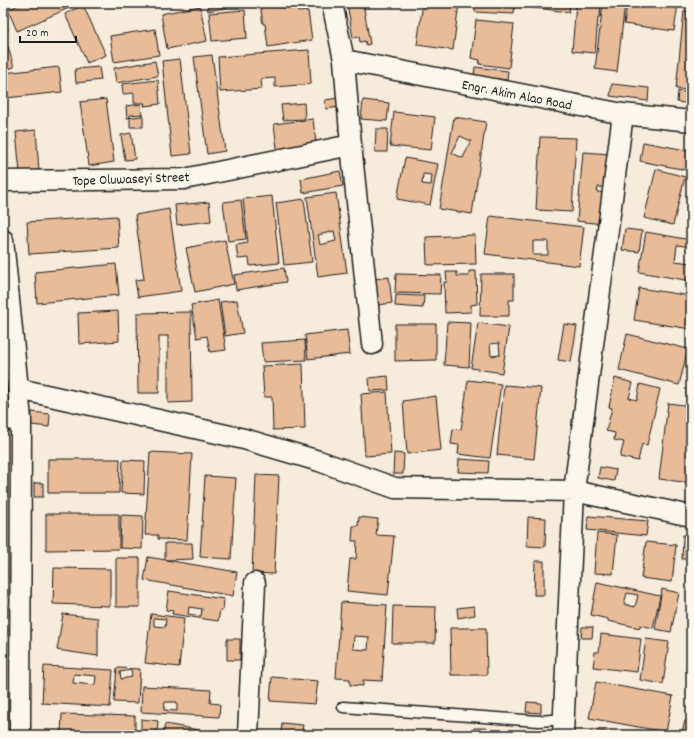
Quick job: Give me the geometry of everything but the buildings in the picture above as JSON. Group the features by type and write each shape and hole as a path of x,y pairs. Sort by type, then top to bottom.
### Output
{"street":[{"path":"332,3 344,60 351,145 372,344"},
{"name":"Engr. Akim Alao Road","path":"344,60 623,114 691,121"},
{"path":"564,727 574,490 623,114"},
{"name":"Tope Oluwaseyi Street","path":"3,181 184,179 351,145"},
{"path":"3,240 19,389 12,419 20,735"},
{"path":"19,389 244,439 319,461 395,488 574,490 691,516"},
{"path":"248,735 255,583"}],"lane":[{"path":"343,707 539,721 564,727"}]}
